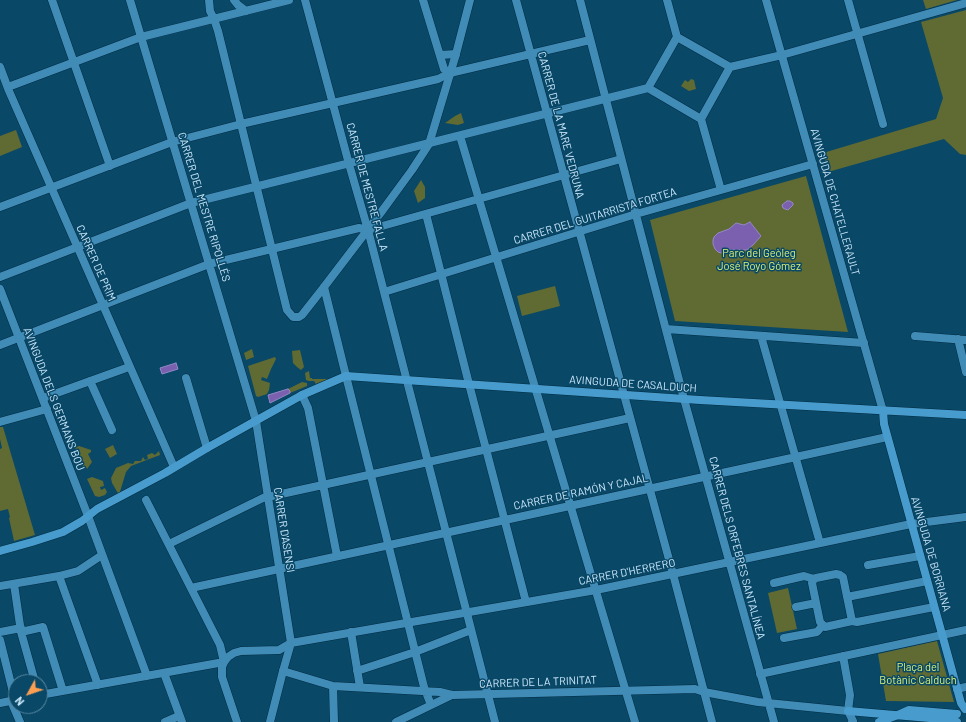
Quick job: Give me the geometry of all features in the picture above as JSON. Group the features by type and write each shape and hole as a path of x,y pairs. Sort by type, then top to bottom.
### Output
{"main road":[{"name":"AVINGUDA DE CASALDUCH","path":"0,551 63,532 82,521 97,509 302,395 346,376 684,399 966,415"},
{"name":"AVINGUDA DE BORRIANA","path":"883,410 887,437 957,689 960,713"},
{"path":"848,711 899,719"},
{"path":"879,722 899,719 941,719 960,713"}],"street":[{"path":"52,0 110,166"},
{"name":"CARRER DEL MESTRE RIPOLLÉS","path":"130,0 256,421"},
{"path":"210,0 210,11 214,19 241,124 286,310 293,317 299,317 302,315 368,230 429,144 456,54 470,0"},
{"path":"234,0 238,6 246,11"},
{"path":"8,87 141,37 290,0"},
{"name":"CARRER DE MESTRE FALLA","path":"305,0 368,230 495,722"},
{"path":"423,0 444,68 450,73"},
{"name":"CARRER DE LA MARE VEDRUNA","path":"516,0 650,489 712,722"},
{"name":"CARRER DELS ORFEBRES SANTALÍNEA","path":"580,0 684,399 774,722"},
{"path":"648,88 677,37 667,0"},
{"name":"AVINGUDA DE CHATELLERAULT","path":"766,0 883,410"},
{"path":"848,0 883,124"},
{"path":"677,37 730,67 782,55 966,3"},
{"path":"0,207 172,142 241,124 438,79 450,73 590,40"},
{"path":"440,55 456,54"},
{"name":"CARRER DE PRIM","path":"0,67 129,367 174,467"},
{"path":"701,119 730,67"},
{"path":"0,277 191,203 648,88 701,119 721,190"},
{"path":"460,136 596,590 625,690 632,720"},
{"path":"0,345 209,264 359,228 368,230 622,159"},
{"name":"CARRER DEL GUITARRISTA FORTEA","path":"384,292 636,214 813,164"},
{"path":"426,214 526,602"},
{"path":"324,287 415,652 425,691 431,705"},
{"name":"AVINGUDA DELS GERMANS BOU","path":"0,290 88,516 146,676"},
{"path":"666,329 864,343"},
{"path":"761,336 820,543"},
{"path":"915,336 962,340 966,372"},
{"path":"42,398 129,367"},
{"path":"186,378 207,448"},
{"path":"90,381 112,430"},
{"path":"302,395 308,408 337,556"},
{"path":"0,422 47,409"},
{"path":"169,544 263,498 630,418"},
{"name":"CARRER D'ASENSI","path":"256,421 291,643"},
{"name":"CARRER DE RAMÓN Y CAJAL","path":"191,588 887,437"},
{"path":"146,500 220,645 224,662 222,667 222,677 237,722"},
{"name":"CARRER D'HERRERO","path":"224,662 234,653 241,651 279,650 291,643 596,590 911,524 966,517"},
{"path":"0,586 59,576 78,571 102,555"},
{"path":"868,565 920,556"},
{"path":"774,583 804,576 814,579 836,574 840,575 843,577 852,621"},
{"path":"59,576 98,685"},
{"path":"814,579 812,583 820,622 823,625"},
{"path":"847,597 927,581"},
{"path":"14,584 21,630 33,674"},
{"path":"796,607 816,603"},
{"path":"823,625 825,626 852,621 857,622 934,607"},
{"path":"784,638 817,632 823,625"},
{"path":"0,632 43,627 63,691"},
{"path":"357,671 415,652 471,630"},
{"path":"760,674 966,630"},
{"path":"351,632 360,687"},
{"path":"0,640 8,674"},
{"path":"270,722 291,643"},
{"path":"843,656 850,695 848,711 853,721 852,722"},
{"path":"48,694 224,662"},
{"name":"CARRER DE LA TRINITAT","path":"283,671 333,686 440,692 452,695 695,689 758,702 848,711"},
{"path":"164,673 180,719 165,722"},
{"path":"333,686 334,722"},
{"path":"957,689 966,687"},
{"name":"CARRER DE LA TRINITAT","path":"396,722 452,695"}],"green space":[{"path":"923,0 957,0 926,9"},
{"path":"966,10 966,155 960,154 944,139 828,172 823,153 936,119 943,98 921,22"},
{"path":"691,79 694,80 696,89 689,91 681,86 685,80 688,82"},
{"path":"461,113 464,123 458,125 445,123 455,116"},
{"path":"16,130 22,147 0,156 0,136"},
{"name":"Parc del Geòleg José Royo Gómez","path":"806,176 848,332 675,321 650,220"},
{"path":"421,180 425,187 425,198 418,203 414,191"},
{"path":"555,286 560,306 522,316 517,296"},
{"path":"252,349 254,357 246,360 244,353"},
{"path":"300,350 304,367 301,370 293,363 292,351"},
{"path":"275,357 276,359 267,379 262,377 261,380 270,383 269,390 267,394 258,397 256,396 248,366"},
{"path":"309,371 310,378 312,379 329,379 316,384 314,381 306,380 305,373"},
{"path":"302,382 307,383 307,386 290,393 288,389"},
{"path":"0,427 3,427 35,535 14,541 8,509 0,511 0,449 2,448"},
{"path":"113,445 117,454 110,458 105,449"},
{"path":"79,446 91,450 88,454 92,462 87,469 86,467 84,468 75,448"},
{"path":"159,451 160,455 131,466 126,472 119,495 112,483 111,478 116,468 128,463 133,464 135,461 141,461 143,457 145,460 148,459 147,455 152,453 155,455"},
{"path":"92,477 103,481 104,486 100,487 101,490 105,488 107,492 105,495 99,497 95,496 87,479"},
{"path":"788,588 797,629 777,633 768,593"},
{"name":"Plaça del Botànic Calduch","path":"937,641 954,702 886,701 878,654"}],"shaded area":[{"path":"787,201 793,203 788,210 783,208 782,205"},
{"path":"750,222 761,236 747,250 728,250 721,253 715,249 713,240 718,233 729,229 736,223 744,225"},
{"path":"176,363 178,369 162,374 160,368"},
{"path":"288,389 290,393 270,403 268,395"}]}
